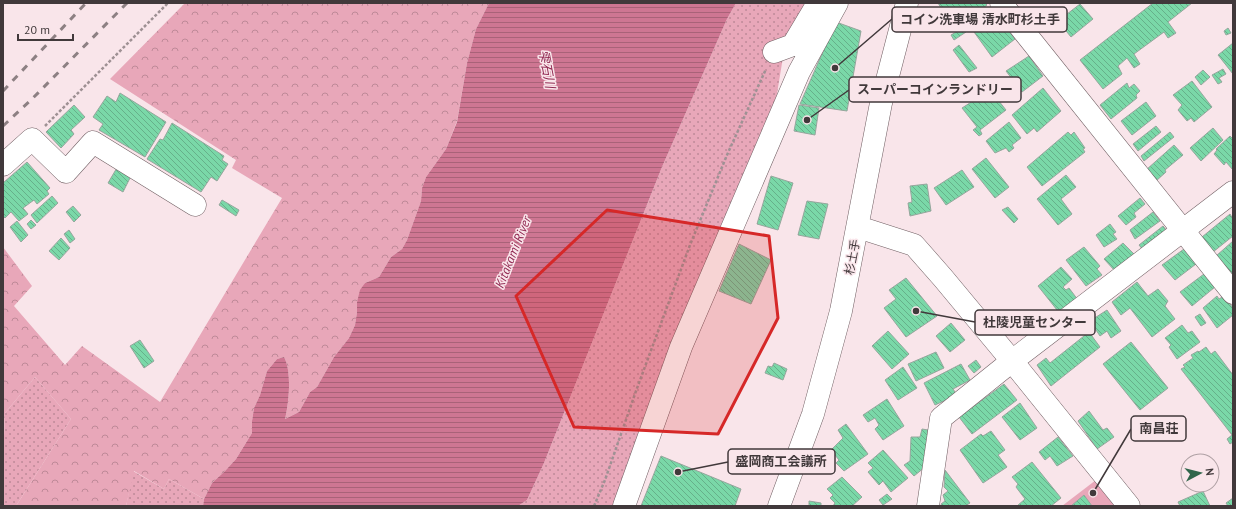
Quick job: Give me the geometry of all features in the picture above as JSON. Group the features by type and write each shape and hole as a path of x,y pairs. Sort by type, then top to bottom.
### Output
{"street":[{"path":"774,52 793,45 818,3"},
{"path":"624,506 681,347 799,72 837,3"},
{"name":"杉土手","path":"779,506 813,414 841,311 881,103 907,3"},
{"path":"1002,3 1233,293"},
{"path":"3,165 32,139 66,172 93,142 195,205"},
{"path":"928,506 941,418 1012,361 1233,192"},
{"path":"858,227 914,245 1012,361 1129,506"}],"path":[{"path":"32,139 168,3"},
{"path":"594,506 605,480 690,244 727,155 774,52"}],"highlighted area":[{"path":"607,210 769,236 778,318 718,434 574,427 516,296"}],"green space":[{"path":"185,3 489,3 476,29 467,63 457,121 446,149 426,177 422,188 421,201 407,240 402,249 391,257 379,277 365,283 357,302 355,325 349,338 334,357 317,387 310,392 299,412 285,419 289,396 288,370 284,357 277,359 267,371 260,395 254,408 252,433 236,459 212,483 204,499 169,479 164,489 134,471 126,506 16,506 71,419 35,377 5,413 3,459 3,247 32,286 14,306 65,365 82,346 160,402 282,198 232,168 236,160 110,79"},
{"path":"736,3 810,3 783,57 775,106 614,506 518,506 527,500 544,463 662,167 727,19"},
{"path":"35,377 71,419 16,506 3,506 5,413"},
{"path":"133,471 164,489 169,479 204,499 203,506 126,506"},
{"path":"1096,480 1117,506 1062,506"}],"water":[{"path":"489,3 736,3 727,19 662,167 544,463 527,500 518,506 203,506 204,499 212,483 236,459 252,433 254,408 260,395 267,371 277,359 284,357 287,363 289,379 289,396 285,419 299,412 310,392 317,387 334,357 349,338 355,325 357,302 360,290 365,283 379,277 391,257 402,249 407,240 421,201 422,188 426,177 446,149 457,122 467,63 476,29"}],"building":[{"path":"938,3 985,3 987,5 954,28"},
{"path":"1153,3 1192,3 1168,22 1176,33 1168,38 1164,32 1134,54 1140,64 1134,68 1127,58 1118,66 1122,74 1103,89 1080,60"},
{"path":"1080,4 1093,19 1071,37 1058,21"},
{"path":"996,14 1015,39 992,57 974,32"},
{"path":"836,22 861,31 847,111 800,104"},
{"path":"963,28 966,32 954,40 951,35"},
{"path":"1228,28 1231,33 1226,35 1224,31"},
{"path":"1233,43 1233,74 1218,55"},
{"path":"959,45 977,68 969,72 953,50"},
{"path":"1029,56 1043,76 1022,92 1006,71"},
{"path":"1223,69 1226,74 1219,78 1222,82 1218,84 1212,75"},
{"path":"1203,70 1210,77 1201,85 1195,77"},
{"path":"1192,81 1212,107 1194,122 1191,118 1187,121 1178,110 1182,105 1173,95"},
{"path":"1127,83 1129,88 1134,84 1140,91 1136,95 1137,98 1111,119 1100,105"},
{"path":"987,86 1006,110 980,130 982,134 979,136 973,130 977,127 962,108 973,101 971,97"},
{"path":"1043,88 1061,111 1037,132 1034,128 1027,134 1012,115"},
{"path":"120,93 166,122 145,157 99,130 103,124 93,117 107,96 116,102"},
{"path":"1146,102 1156,116 1132,135 1121,121"},
{"path":"74,105 85,117 71,130 74,134 61,148 46,132"},
{"path":"799,105 819,108 815,135 794,131"},
{"path":"1009,122 1021,138 1012,145 1014,148 1009,152 1006,148 995,153 986,141"},
{"path":"172,123 224,156 222,160 228,164 217,181 211,177 201,192 147,159 160,139 163,140"},
{"path":"1156,126 1161,132 1138,151 1133,144"},
{"path":"1213,128 1223,140 1201,161 1190,148"},
{"path":"1068,132 1071,135 1074,132 1085,148 1083,149 1085,152 1042,186 1027,167"},
{"path":"1170,132 1174,137 1144,161 1141,156"},
{"path":"1230,136 1233,139 1233,170 1226,162 1224,165 1214,154 1217,150 1216,149"},
{"path":"1174,145 1183,155 1165,170 1166,172 1156,181 1146,170"},
{"path":"986,158 1009,187 995,198 972,169"},
{"path":"27,162 50,188 47,191 49,194 37,204 34,200 23,208 28,214 19,221 11,212 5,218 3,216 3,183"},
{"path":"118,166 132,174 123,192 108,183"},
{"path":"962,170 974,187 946,205 934,188"},
{"path":"1066,175 1076,187 1061,199 1072,214 1058,225 1037,199"},
{"path":"771,176 793,183 778,230 757,224"},
{"path":"927,184 931,211 910,216 908,203 912,202 910,186"},
{"path":"52,196 58,203 37,223 31,215"},
{"path":"1140,198 1145,204 1134,213 1136,217 1126,225 1118,216"},
{"path":"222,200 239,210 236,216 219,205"},
{"path":"807,201 828,204 819,239 798,235"},
{"path":"73,206 81,215 74,222 66,212"},
{"path":"1008,207 1018,219 1014,223 1002,210"},
{"path":"1153,212 1160,221 1135,239 1130,230"},
{"path":"1230,214 1233,219 1233,236 1213,252 1202,237"},
{"path":"31,220 36,225 31,229 27,224"},
{"path":"17,221 28,235 21,242 10,227"},
{"path":"1110,224 1116,232 1113,234 1117,239 1104,247 1096,235"},
{"path":"1163,226 1167,231 1143,250 1139,245"},
{"path":"69,230 75,239 70,243 64,234"},
{"path":"61,238 70,248 59,260 49,251"},
{"path":"1233,241 1233,275 1216,256"},
{"path":"1123,243 1134,254 1115,271 1104,259"},
{"path":"739,244 771,260 751,304 719,291"},
{"path":"1084,247 1100,266 1097,269 1102,275 1086,286 1066,260"},
{"path":"1184,249 1196,264 1175,280 1162,265"},
{"path":"1061,267 1072,279 1063,287 1066,290 1069,288 1078,300 1061,315 1038,286"},
{"path":"1204,274 1215,287 1192,306 1180,292"},
{"path":"906,278 937,316 906,337 884,308 896,299 889,290"},
{"path":"1137,282 1148,296 1158,289 1168,301 1165,306 1175,319 1152,337 1130,308 1121,315 1112,302"},
{"path":"1217,296 1219,299 1224,296 1233,308 1233,315 1217,328 1203,308"},
{"path":"1107,310 1121,331 1111,338 1107,331 1100,336 1090,321"},
{"path":"1200,314 1206,323 1201,326 1195,317"},
{"path":"951,323 965,340 950,352 936,336"},
{"path":"1182,325 1188,333 1192,331 1200,342 1177,359 1169,347 1171,345 1165,338"},
{"path":"888,331 909,354 892,369 872,346"},
{"path":"1089,332 1100,347 1051,386 1037,365 1046,358 1050,363"},
{"path":"140,340 154,361 144,368 130,346"},
{"path":"1131,342 1168,388 1140,410 1103,364"},
{"path":"1206,347 1211,354 1215,351 1233,375 1233,442 1230,444 1227,439 1232,435 1181,369 1185,367 1183,365 1193,358 1191,355"},
{"path":"936,352 944,368 916,381 908,364"},
{"path":"976,360 981,367 974,373 968,366"},
{"path":"774,363 787,369 783,380 765,373 768,366 772,367"},
{"path":"961,364 970,380 953,389 957,395 935,405 924,383"},
{"path":"903,367 917,388 898,400 885,380"},
{"path":"1004,384 1017,400 972,434 959,417"},
{"path":"887,399 904,426 883,440 875,429 879,425 875,418 868,422 863,415"},
{"path":"1020,403 1037,428 1020,440 1002,417"},
{"path":"1089,411 1103,430 1107,428 1114,437 1097,449 1078,421"},
{"path":"846,424 868,454 844,471 836,463 839,460 831,450 843,438 838,430"},
{"path":"922,429 928,430 925,467 914,476 904,465 910,461 911,437 920,437"},
{"path":"991,431 1005,450 998,455 1007,467 983,483 960,450 981,434 983,436"},
{"path":"1058,437 1073,456 1057,466 1050,456 1045,460 1039,452"},
{"path":"883,450 908,478 891,492 883,481 879,485 868,472 873,468 868,463"},
{"path":"661,456 741,489 735,506 641,506"},
{"path":"1032,462 1061,498 1051,506 1017,506 1025,499 1016,487 1018,484 1012,477"},
{"path":"945,470 970,503 965,506 942,506 941,504 945,501 943,495 948,491 944,487"},
{"path":"842,477 862,497 852,506 833,506 835,503 830,498 833,495 827,489"},
{"path":"1198,493 1204,493 1210,506 1180,506 1178,502"},
{"path":"887,494 892,499 883,505 879,500"},
{"path":"1084,495 1092,506 1071,506"},
{"path":"1233,498 1233,506 1228,506 1226,503"},
{"path":"809,501 821,503 821,506 809,506"}],"railway":[{"path":"3,91 86,3"},
{"path":"3,126 32,99 127,3"}],"place":[{"name":"コイン洗車場 清水町杉土手","path":"835,68"},
{"name":"スーパーコインランドリー","path":"807,120"},
{"name":"杜陵児童センター","path":"916,311"},
{"name":"盛岡商工会議所","path":"678,472"},
{"name":"南昌荘","path":"1093,493"}],"water label":[{"name":"雫石川","path":"547,69"},
{"name":"Kitakami River","path":"513,252"}]}
